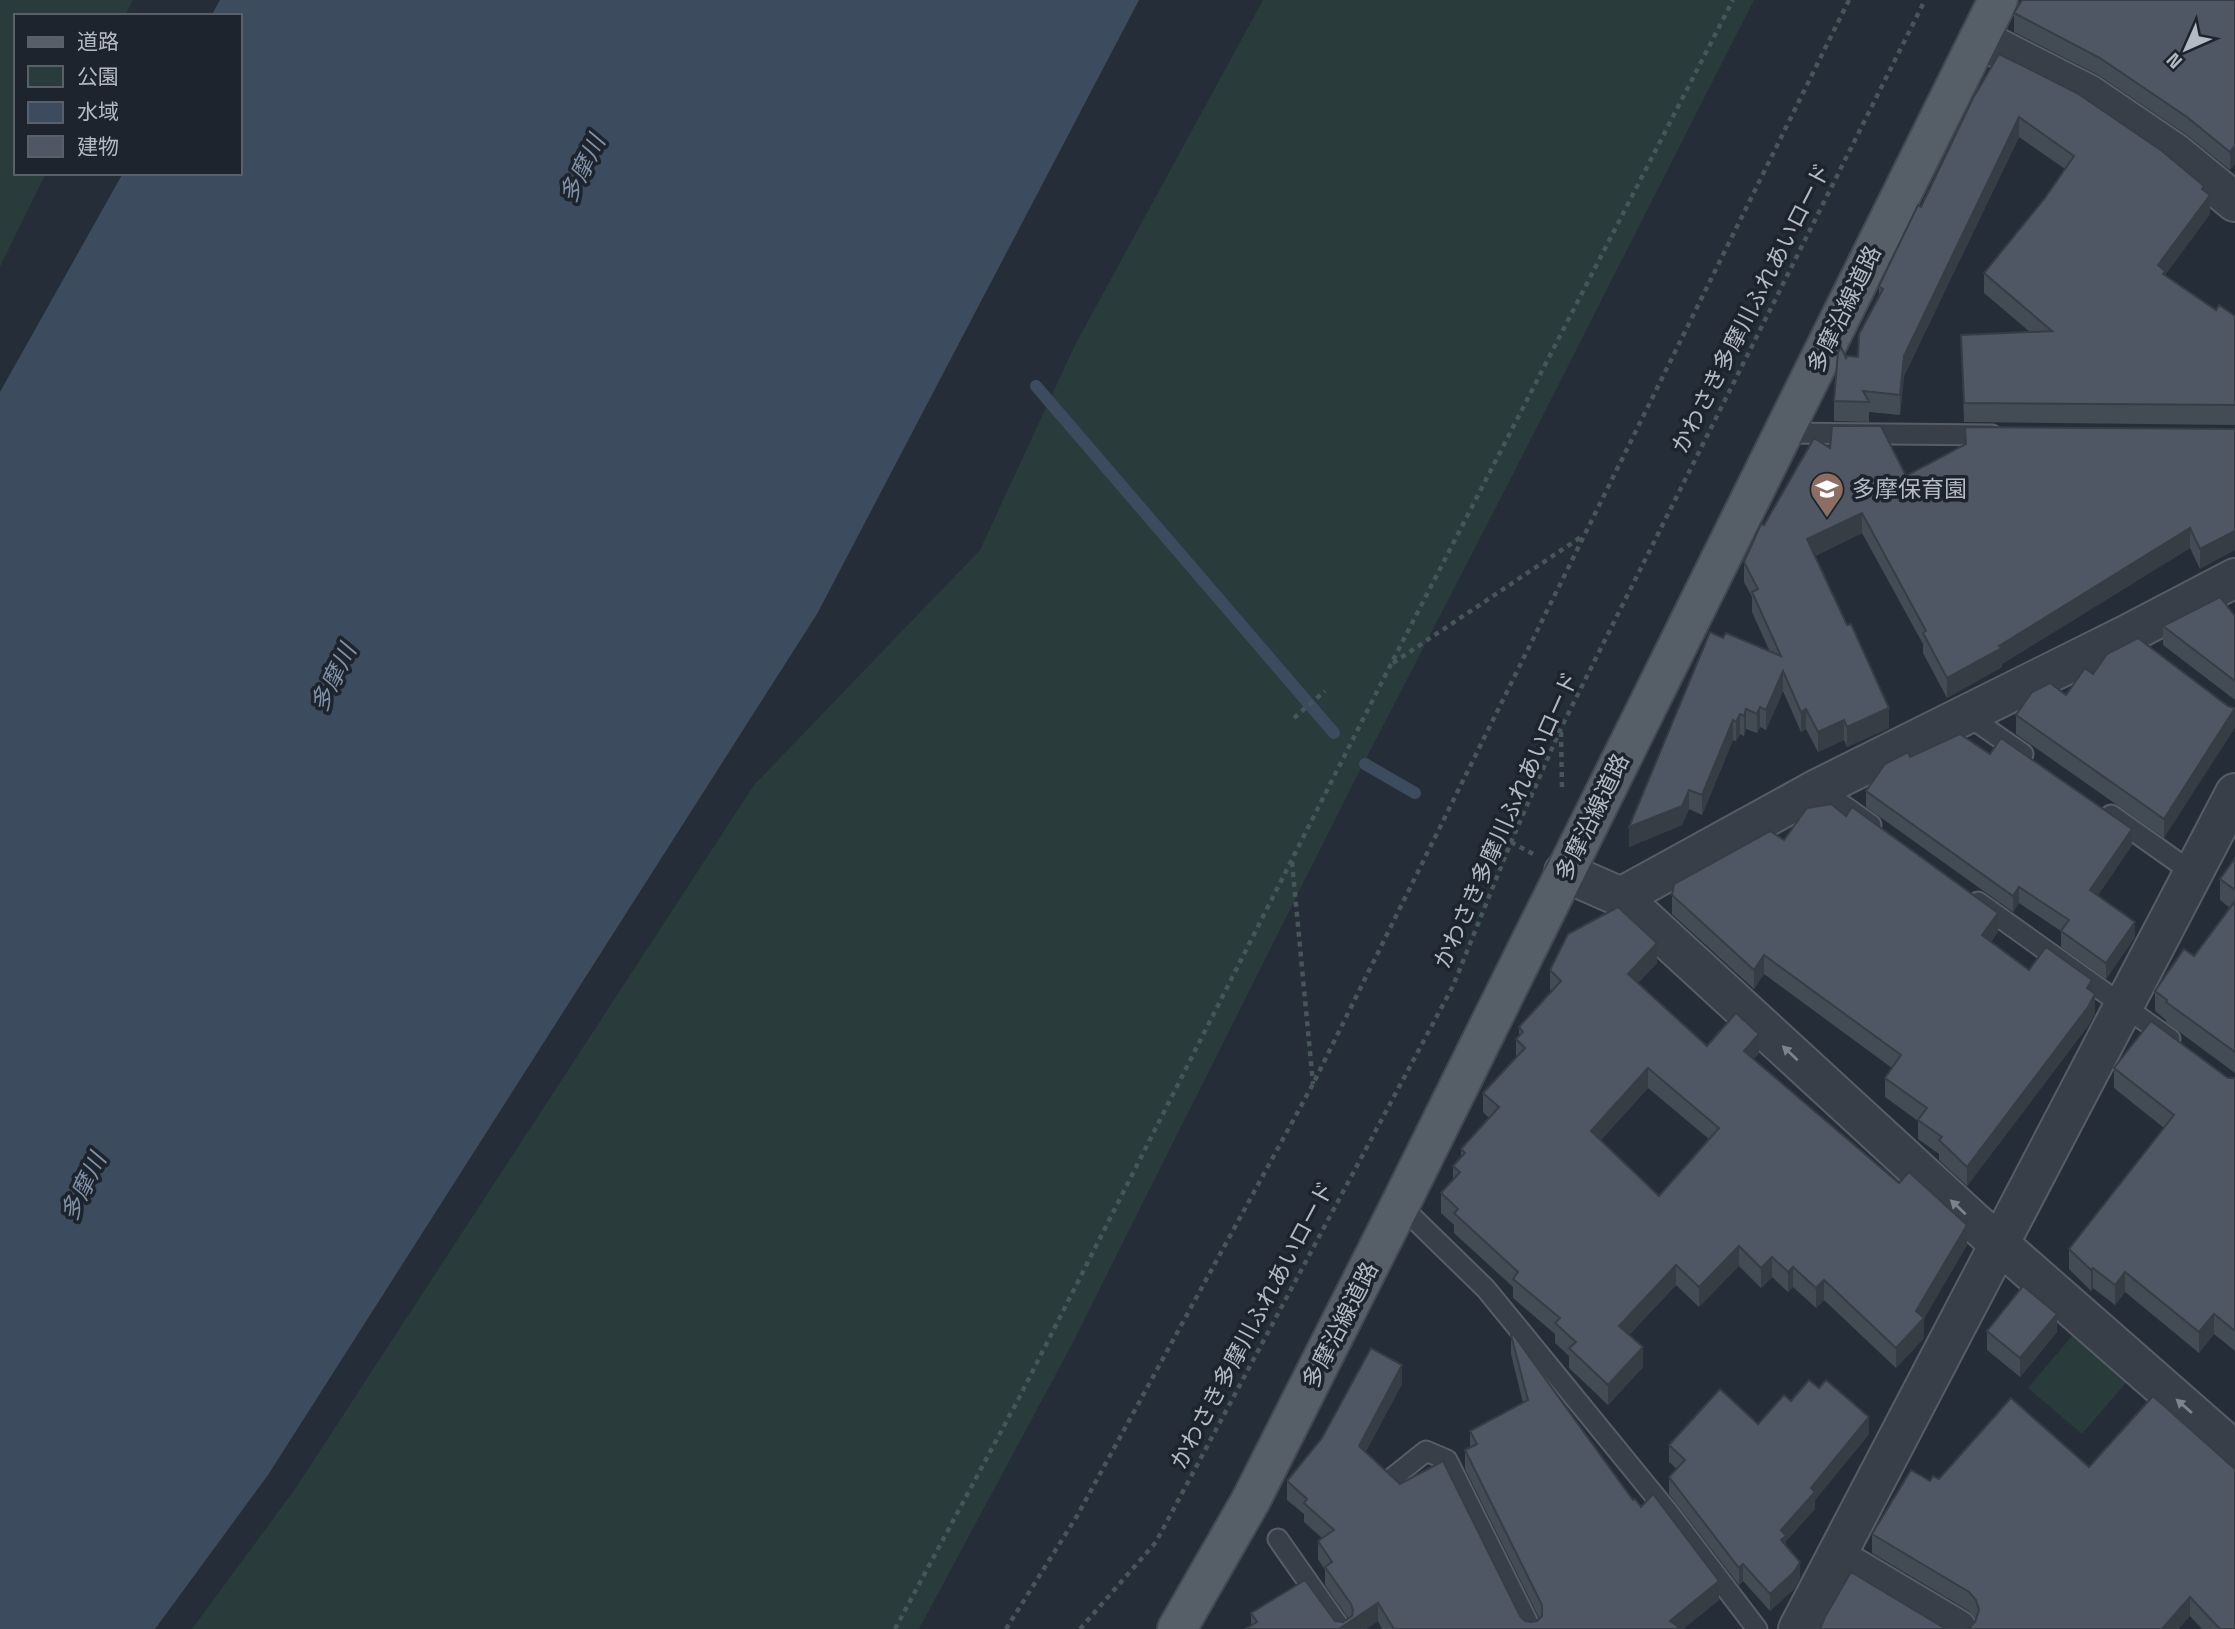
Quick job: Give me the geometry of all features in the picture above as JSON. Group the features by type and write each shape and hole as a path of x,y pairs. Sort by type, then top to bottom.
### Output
{"main road":[{"name":"多摩沿線道路","path":"1177,1629 1251,1500 1400,1205 1998,0"}],"street":[{"path":"1980,39 2088,94 2175,153 2235,202"},
{"path":"1621,897 1819,789 1967,715 2139,642 2235,578"},
{"path":"1798,1629 2235,793"},
{"path":"1564,872 1621,897 1999,1245 2235,1451"},
{"path":"1836,1557 1956,1629"}],"lane":[{"path":"1783,433 2016,435"},
{"path":"1967,715 2035,762"},
{"path":"1819,789 1886,836"},
{"path":"2091,802 2193,873"},
{"path":"1964,892 2184,1050"},
{"path":"1400,1205 1486,1289 1668,1512 1757,1629"},
{"path":"1391,1479 1426,1451 1447,1460 1531,1629"},
{"path":"1278,1539 1341,1629"}],"path":[{"path":"895,1629 1019,1398 1391,664 1733,0"},
{"path":"1006,1629 1077,1516 1313,1084 1849,0"},
{"name":"かわさき多摩川ふれあいロード","path":"1080,1629 1156,1542 1452,986 1561,728 1925,0"},
{"path":"1391,664 1584,534"},
{"path":"1294,718 1325,691"},
{"path":"1292,861 1313,1084"}],"green space":[{"path":"0,0 133,0 126,14 14,14 14,175 45,175 0,267"},
{"path":"1263,0 1754,0 1352,786 1071,1346 919,1629 192,1629 295,1489 754,785 980,550 1075,345"},
{"path":"2077,1330 2131,1377 2082,1434 2028,1388"}],"water":[{"name":"多摩川","path":"220,0 1139,0 817,614 268,1475 155,1629 0,1629 0,392 122,175 242,175 242,14 212,14"}],"building":[{"path":"2022,0 2235,0 2235,146 2230,152 2187,117 2100,58 2014,13"},
{"path":"1999,54 2077,93 2162,151 2204,186 2202,189 2210,195 2158,265 2165,271 2163,274 2216,310 2219,305 2235,316 2235,405 1964,403 1961,335 2052,331 1984,273 2045,198 2074,156 2019,117 1904,356 1900,395 1863,391 1869,402 1834,401 1838,352 1841,347 1846,358 1858,357 1859,334 1883,289 1879,286 1918,205 1921,207 1973,98"},
{"path":"1832,426 1881,426 1906,476 1966,444 1965,427 2235,429 2235,531 2200,549 2190,528 1999,646 2002,648 1947,678 1923,633 1926,631 1862,513 1807,539 1847,625 1851,624 1889,708 1847,727 1844,720 1818,732 1806,709 1801,712 1783,671 1766,710 1760,707 1757,714 1746,709 1744,716 1740,714 1736,722 1733,720 1702,795 1689,790 1682,806 1629,827 1710,632 1723,638 1726,633 1781,656 1752,592 1758,589 1744,562 1761,524 1764,525 1814,438 1830,448"},
{"path":"2220,597 2235,616 2235,681 2163,626"},
{"path":"2138,638 2228,706 2235,708 2164,819 2016,715 2032,692 2050,683 2066,695 2085,668 2093,674 2107,654"},
{"path":"1960,734 1990,754 2001,738 2132,829 2090,890 2135,922 2106,963 2061,931 2069,920 2019,887 2013,896 1866,791 1885,764 1908,752 1910,757"},
{"path":"1831,804 1846,816 1852,807 1998,913 1982,935 2029,970 2046,947 2092,980 2087,988 2095,994 2088,1007 1967,1167 1939,1140 1942,1137 1918,1120 1927,1108 1885,1078 1901,1055 1764,955 1754,970 1672,895 1674,884 1770,831 1784,840 1807,808"},
{"path":"2235,858 2235,890 2220,879"},
{"path":"2235,901 2235,1052 2155,991 2184,949 2194,956"},
{"path":"1618,907 1657,943 1628,974 1707,1046 1736,1013 1759,1034 1744,1051 1899,1183 1909,1172 1967,1225 1916,1311 1924,1318 1896,1348 1824,1280 1816,1288 1793,1267 1788,1272 1772,1257 1761,1268 1739,1246 1699,1287 1676,1265 1619,1326 1643,1347 1608,1385 1569,1348 1576,1342 1555,1323 1560,1318 1513,1279 1518,1272 1454,1213 1458,1209 1441,1193 1460,1172 1453,1166 1465,1153 1461,1149 1499,1107 1483,1093 1525,1048 1516,1039 1523,1032 1519,1027 1561,981 1550,970 1568,934","holes":["1648,1068 1719,1128 1659,1196 1591,1131"]},
{"path":"2151,1021 2228,1078 2235,1078 2235,1331 2214,1314 2199,1332 2125,1272 2115,1285 2093,1268 2091,1270 2069,1249 2174,1115 2114,1068"},
{"path":"2023,1286 2057,1314 2020,1358 1987,1331"},
{"path":"1513,1334 1633,1500 1641,1507 1653,1494 1719,1581 1670,1621 1681,1629 1394,1629 1378,1603 1339,1629 1245,1629 1257,1622 1251,1613 1305,1580 1335,1621 1343,1622 1352,1616 1351,1604 1325,1567 1332,1562 1318,1541 1334,1530 1304,1503 1307,1499 1287,1481 1322,1438 1371,1348 1402,1365 1359,1446 1400,1484 1443,1461 1520,1616 1531,1622 1542,1616 1542,1605 1465,1450 1477,1444 1470,1431 1528,1400 1511,1335"},
{"path":"1809,1380 1819,1388 1826,1380 1869,1417 1811,1488 1815,1492 1781,1530 1786,1536 1781,1540 1800,1562 1794,1572 1770,1594 1743,1564 1739,1568 1669,1477 1685,1460 1669,1445 1720,1389 1758,1424 1784,1395 1791,1401"},
{"path":"2153,1396 2235,1469 2235,1629 2220,1629 2190,1597 2162,1629 1968,1629 1975,1622 1979,1610 1976,1600 1969,1592 1872,1534 1911,1470 1930,1481 1933,1476 1939,1479 2011,1398 2089,1467"},
{"path":"1851,1572 1946,1629 1820,1629"}],"waterway":[{"path":"1036,386 1334,733"},
{"path":"1365,764 1415,793"}],"place":[{"name":"多摩保育園","path":"1827,519"}]}
